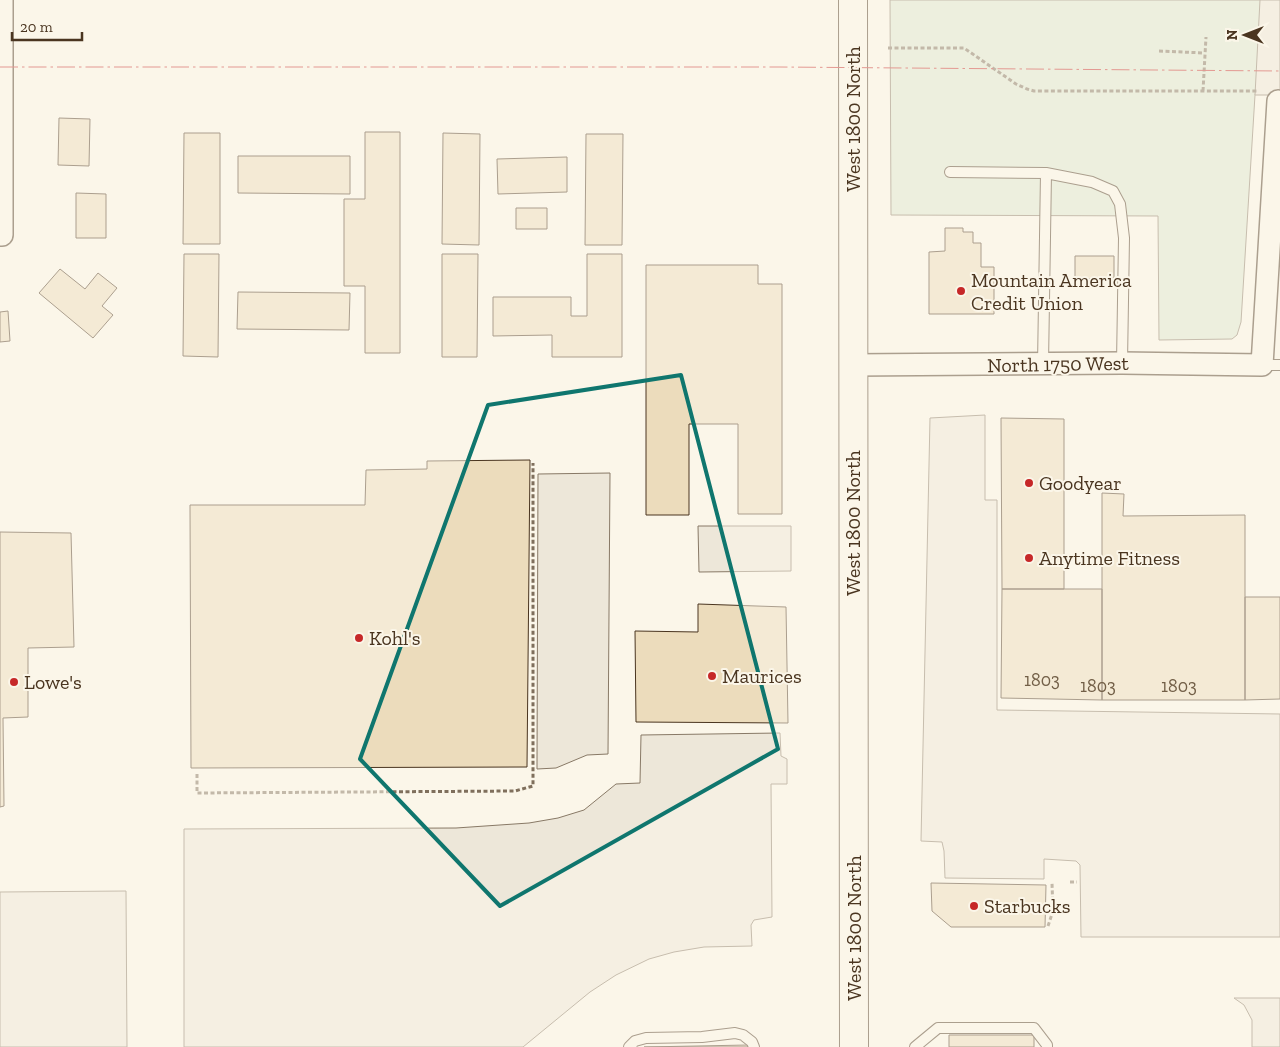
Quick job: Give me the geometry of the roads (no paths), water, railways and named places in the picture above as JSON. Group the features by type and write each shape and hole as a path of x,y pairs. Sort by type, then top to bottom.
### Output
{"main road":[{"name":"West 1800 North","path":"853,0 854,1047"}],"street":[{"path":"1,235 2,0"},
{"path":"1269,96 1271,365"},
{"name":"North 1750 West","path":"853,365 1122,363 1271,365"}],"lane":[{"path":"950,172 1046,172 1092,182 1114,191 1120,204 1124,238 1122,363"},
{"path":"1042,364 1046,172"},
{"path":"915,1047 938,1028 1034,1028 1047,1044 1047,1047"},
{"path":"629,1047 635,1041 646,1038 702,1037 735,1034 744,1035 752,1042 754,1047"}],"place":[{"name":"Mountain America Credit Union","path":"961,291"},
{"name":"Goodyear","path":"1029,483"},
{"name":"Anytime Fitness","path":"1029,558"},
{"name":"Kohl's","path":"359,638"},
{"name":"Maurices","path":"712,676"},
{"name":"Lowe's","path":"14,682"},
{"name":"Starbucks","path":"974,906"}]}
